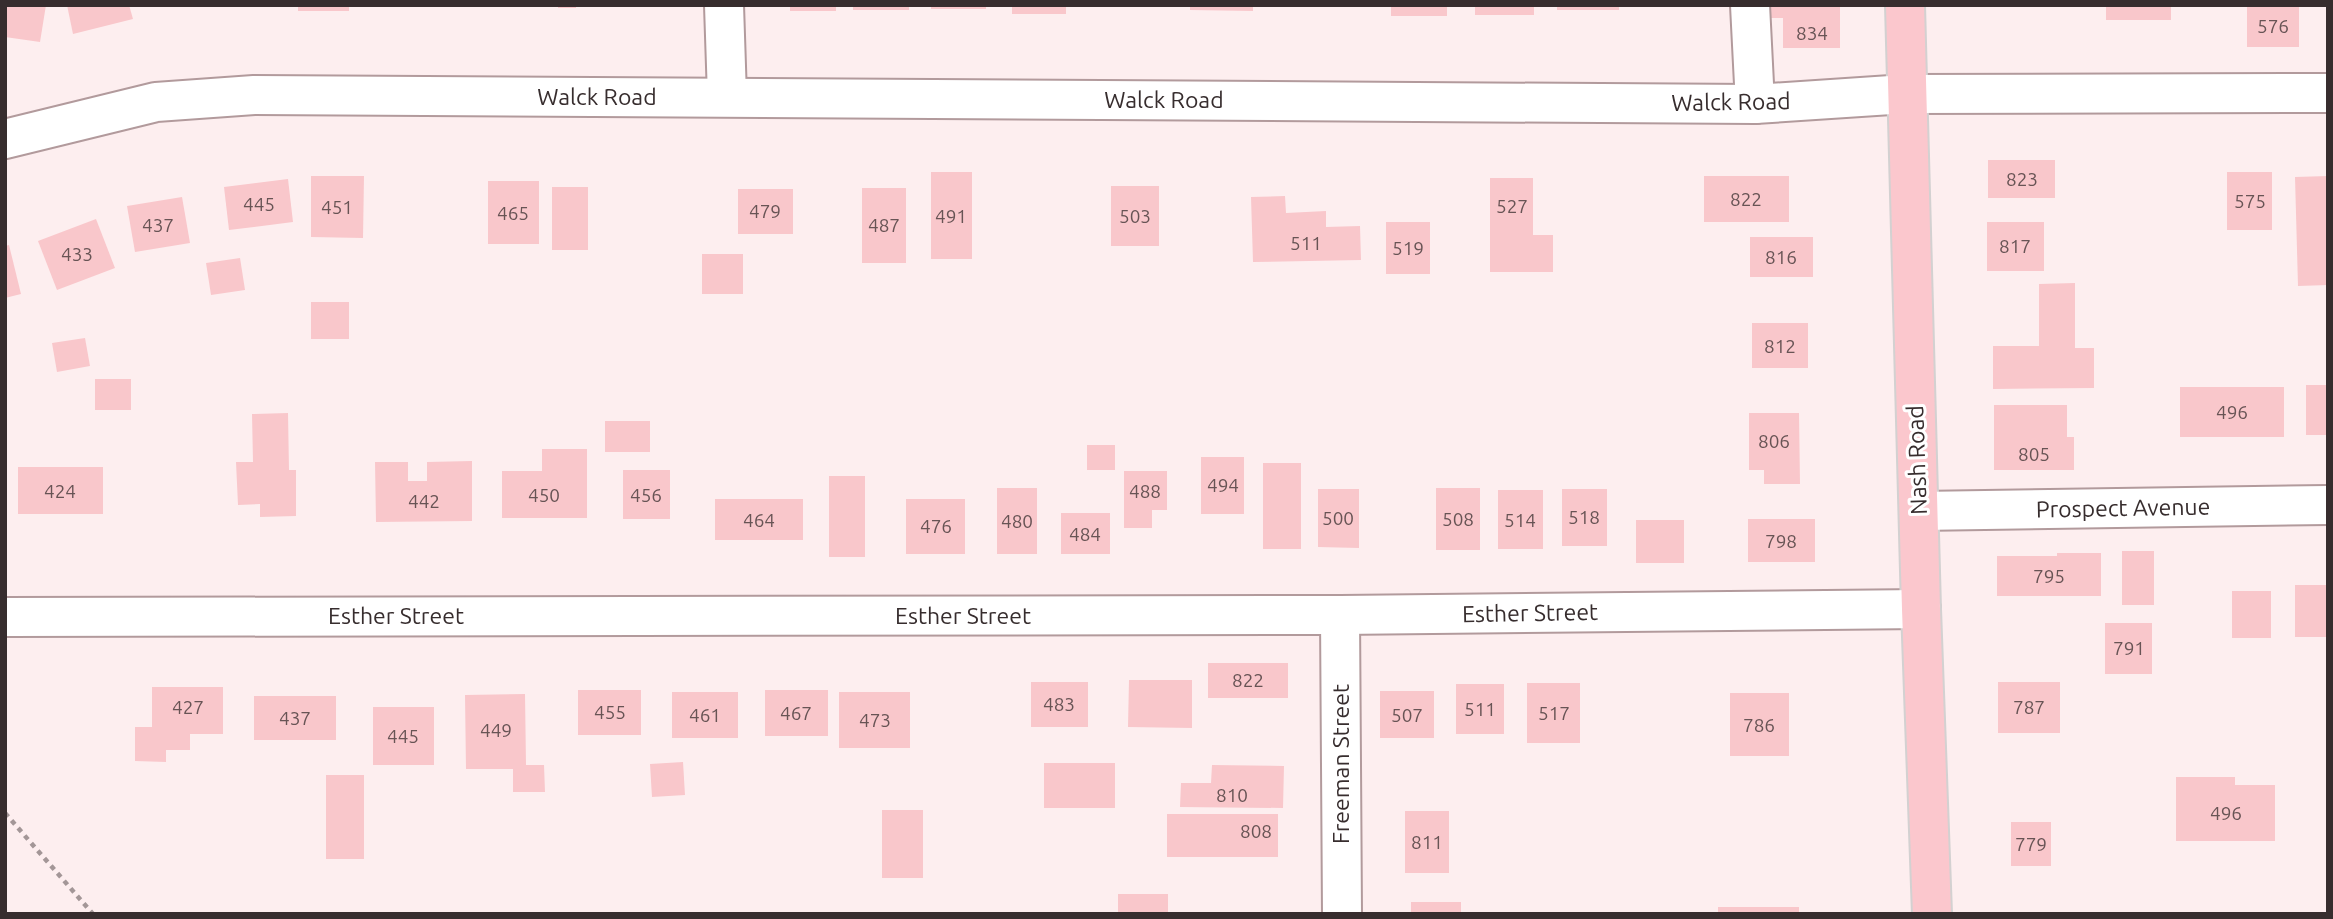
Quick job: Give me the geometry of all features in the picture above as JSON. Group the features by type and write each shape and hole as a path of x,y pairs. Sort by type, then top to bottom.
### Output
{"main road":[{"name":"Nash Road","path":"1905,5 1932,914"}],"street":[{"path":"724,5 727,97"},
{"path":"1750,5 1755,104"},
{"name":"Walck Road","path":"5,139 156,102 254,95 1755,104 1906,94 2328,93"},
{"name":"Prospect Avenue","path":"1919,511 2328,505"},
{"name":"Esther Street","path":"5,617 1340,615 1921,609"},
{"name":"Freeman Street","path":"1340,615 1342,914"}],"path":[{"path":"5,813 93,914"}],"building":[{"path":"5,5 46,5 40,42 5,37"},
{"path":"67,5 129,5 133,19 73,34"},
{"path":"298,5 349,5 349,11 298,11"},
{"path":"558,5 576,5 576,8 558,8"},
{"path":"790,5 836,5 836,11 790,11"},
{"path":"853,5 909,5 909,10 853,10"},
{"path":"931,5 986,5 986,9 931,9"},
{"path":"1012,5 1066,5 1066,14 1012,14"},
{"path":"1190,5 1253,5 1253,11 1190,10"},
{"path":"1391,5 1447,5 1447,16 1391,16"},
{"path":"1475,5 1534,5 1534,15 1475,15"},
{"path":"1557,5 1619,5 1619,10 1557,10"},
{"path":"1768,5 1840,5 1840,48 1783,48 1783,18 1768,18"},
{"path":"2106,5 2171,5 2171,20 2106,20"},
{"path":"2247,5 2299,5 2299,47 2247,47"},
{"path":"1988,160 2055,160 2055,198 1988,198"},
{"path":"931,172 972,172 972,259 931,259"},
{"path":"2227,172 2272,172 2272,230 2227,230"},
{"path":"311,176 364,176 363,238 311,237"},
{"path":"1704,176 1789,176 1789,222 1704,222"},
{"path":"2328,176 2328,285 2298,286 2295,177"},
{"path":"1490,178 1533,178 1533,235 1553,235 1553,272 1490,272"},
{"path":"288,179 293,222 229,230 224,187"},
{"path":"488,181 539,181 539,244 488,244"},
{"path":"1111,186 1159,186 1159,246 1111,246"},
{"path":"552,187 588,187 588,250 552,250"},
{"path":"862,188 906,188 906,263 862,263"},
{"path":"738,189 793,189 793,234 738,234"},
{"path":"1285,196 1286,213 1326,211 1326,227 1360,226 1361,260 1253,262 1251,197"},
{"path":"182,197 190,243 135,252 127,206"},
{"path":"96,219 115,268 57,290 38,241"},
{"path":"1386,222 1430,222 1430,274 1386,274"},
{"path":"1987,222 2044,222 2044,271 1987,271"},
{"path":"1750,237 1813,237 1813,277 1750,277"},
{"path":"9,245 21,294 5,298 5,246"},
{"path":"702,254 743,254 743,294 702,294"},
{"path":"240,258 245,290 211,295 206,263"},
{"path":"2075,283 2075,348 2094,348 2094,388 1993,389 1993,346 2039,346 2039,284"},
{"path":"311,302 349,302 349,339 311,339"},
{"path":"1752,323 1808,323 1808,368 1752,368"},
{"path":"85,338 90,366 57,372 52,343"},
{"path":"95,379 131,379 131,410 95,410"},
{"path":"2306,385 2328,385 2328,435 2306,435"},
{"path":"2180,387 2284,387 2284,437 2180,437"},
{"path":"1994,405 2067,405 2067,437 2074,437 2074,470 1994,470"},
{"path":"288,413 289,470 296,470 296,516 260,517 260,504 238,505 236,462 253,462 252,414"},
{"path":"1749,413 1799,413 1800,484 1764,484 1764,470 1749,470"},
{"path":"605,421 650,421 650,452 605,452"},
{"path":"1087,445 1115,445 1115,470 1087,470"},
{"path":"542,449 587,449 587,518 502,518 502,471 542,471"},
{"path":"1201,457 1244,457 1244,514 1201,514"},
{"path":"472,461 472,521 376,522 375,462 408,462 408,481 427,481 427,462"},
{"path":"1263,463 1301,463 1301,549 1263,549"},
{"path":"18,467 103,467 103,514 18,514"},
{"path":"623,470 670,470 670,519 623,519"},
{"path":"1124,471 1167,471 1167,510 1152,510 1152,528 1124,528"},
{"path":"829,476 865,476 865,557 829,557"},
{"path":"997,488 1037,488 1037,554 997,554"},
{"path":"1436,488 1480,488 1480,550 1436,550"},
{"path":"1318,489 1359,489 1359,548 1318,547"},
{"path":"1562,489 1607,489 1607,546 1562,546"},
{"path":"1498,490 1543,490 1543,549 1498,549"},
{"path":"715,499 803,499 803,540 715,540"},
{"path":"906,499 965,499 965,554 906,554"},
{"path":"1061,513 1110,513 1110,554 1061,554"},
{"path":"1748,519 1815,519 1815,562 1748,562"},
{"path":"1636,520 1684,520 1684,563 1636,563"},
{"path":"2122,551 2154,551 2154,605 2122,605"},
{"path":"2057,553 2101,553 2101,596 1997,596 1997,556 2057,556"},
{"path":"2295,585 2328,585 2328,637 2295,637"},
{"path":"2232,591 2271,591 2271,638 2232,638"},
{"path":"2105,623 2152,623 2152,674 2105,674"},
{"path":"1208,663 1288,663 1288,698 1208,698"},
{"path":"1129,680 1192,680 1192,728 1128,727"},
{"path":"1031,682 1088,682 1088,727 1031,727"},
{"path":"1998,682 2060,682 2060,733 1998,733"},
{"path":"1527,683 1580,683 1580,743 1527,743"},
{"path":"1456,684 1504,684 1504,734 1456,734"},
{"path":"152,687 223,687 223,734 190,734 190,750 166,750 166,762 135,761 135,727 152,727"},
{"path":"578,690 641,690 641,735 578,735"},
{"path":"765,690 828,690 828,736 765,736"},
{"path":"1380,691 1434,691 1434,738 1380,738"},
{"path":"672,692 738,692 738,738 672,738"},
{"path":"839,692 910,692 910,748 839,748"},
{"path":"1730,693 1789,693 1789,756 1730,756"},
{"path":"525,694 526,765 544,765 545,792 513,792 513,769 466,769 465,695"},
{"path":"254,696 336,696 336,740 254,740"},
{"path":"373,707 434,707 434,765 373,765"},
{"path":"683,762 685,795 652,797 650,764"},
{"path":"1044,763 1115,763 1115,808 1044,808"},
{"path":"1212,765 1284,766 1283,808 1180,807 1181,783 1211,783"},
{"path":"326,775 364,775 364,859 326,859"},
{"path":"2176,777 2235,777 2235,785 2275,785 2275,841 2176,841"},
{"path":"882,810 923,810 923,878 882,878"},
{"path":"1405,811 1449,811 1449,873 1405,873"},
{"path":"1167,814 1278,814 1278,857 1167,857"},
{"path":"2011,822 2051,822 2051,866 2011,866"},
{"path":"1118,894 1168,894 1168,914 1118,914"},
{"path":"1411,902 1461,902 1461,914 1411,914"},
{"path":"1718,907 1799,907 1799,914 1718,914"}]}
